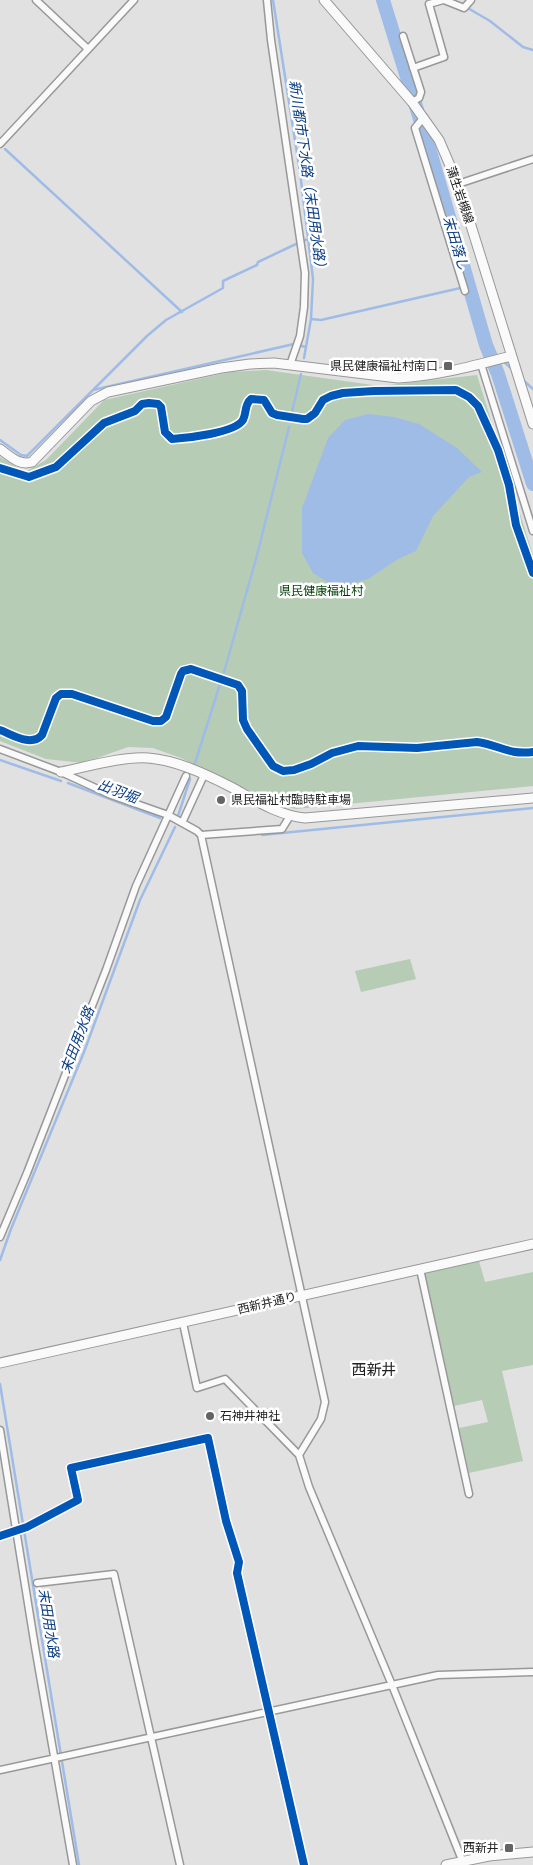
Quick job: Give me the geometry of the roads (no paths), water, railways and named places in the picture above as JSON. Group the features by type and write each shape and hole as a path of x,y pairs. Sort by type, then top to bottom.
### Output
{"street":[{"path":"36,0 88,49"},
{"path":"0,144 134,0"},
{"path":"266,0 305,273 304,307 300,336 290,365"},
{"name":"蒲生岩槻線","path":"324,0 412,102 439,140 458,184 533,424"},
{"path":"414,68 444,57 429,4 444,0 464,8 471,0"},
{"path":"403,36 421,92 419,98 412,102"},
{"path":"424,117 414,128 466,291"},
{"path":"458,184 533,159"},
{"path":"0,449 20,463 32,462 91,401 108,392 236,365 261,363 290,365 398,378 442,374 511,356"},
{"path":"481,364 533,531"},
{"path":"0,749 61,772 111,795 168,815 201,835 282,829 290,816"},
{"path":"61,772 130,759 146,758 172,763 204,775 290,816 320,817 533,798"},
{"path":"182,823 204,775"},
{"path":"0,1237 34,1155 136,886 186,776"},
{"path":"201,835 325,1402 322,1419 299,1455"},
{"name":"西新井通り","path":"0,1363 533,1244"},
{"path":"420,1270 469,1494"},
{"path":"183,1323 197,1388 224,1379 299,1455 309,1487 392,1685 462,1860"},
{"path":"0,1430 73,1865"},
{"path":"0,1536 27,1528 78,1500 71,1468 208,1438 226,1521 239,1562 237,1573 304,1865"},
{"path":"37,1584 114,1574 180,1865"},
{"path":"0,1770 438,1675 533,1672"},
{"path":"446,1865 462,1860 533,1852"}],"water":[{"path":"368,414 394,417 419,424 457,448 482,472 469,477 433,516 416,551 398,559 368,579 347,585 332,585 313,573 302,553 302,508 328,438 345,420"}],"waterway":[{"name":"新川都市下水路（末田用水路）","path":"273,0 300,172 313,279 311,319 304,358"},
{"name":"末田落し","path":"383,0 432,158 486,345 498,374 533,484"},
{"path":"466,7 490,21 523,47 533,50"},
{"path":"5,149 182,312"},
{"path":"94,389 147,336 166,320 223,288 223,281 257,265 258,262 308,239"},
{"path":"311,319 321,320 469,286"},
{"path":"0,440 21,455 27,456 93,390 294,344 306,347"},
{"name":"末田落し","path":"486,345 499,357"},
{"path":"503,361 512,369"},
{"name":"新川都市下水路（末田用水路）","path":"291,416 301,374"},
{"path":"523,380 533,389"},
{"name":"新川都市下水路（末田用水路）","path":"224,672 257,555 289,427"},
{"name":"新川都市下水路（末田用水路）","path":"195,763 221,681"},
{"name":"出羽堀","path":"0,760 61,781"},
{"name":"新川都市下水路（末田用水路）","path":"178,816 190,779"},
{"name":"出羽堀","path":"68,783 160,818"},
{"path":"262,835 533,808"},
{"name":"末田用水路","path":"0,1260 84,1052 140,900 175,827"},
{"name":"末田用水路","path":"0,1384 79,1865"}],"place":[{"name":"県民健康福祉村南口","path":"448,366"},
{"name":"県民福祉村臨時駐車場","path":"221,800"},
{"name":"石神井神社","path":"210,1416"},
{"name":"西新井","path":"509,1848"}],"district":[{"name":"西新井","path":"374,1370"}],"park label":[{"name":"県民健康福祉村","path":"321,591"}]}
